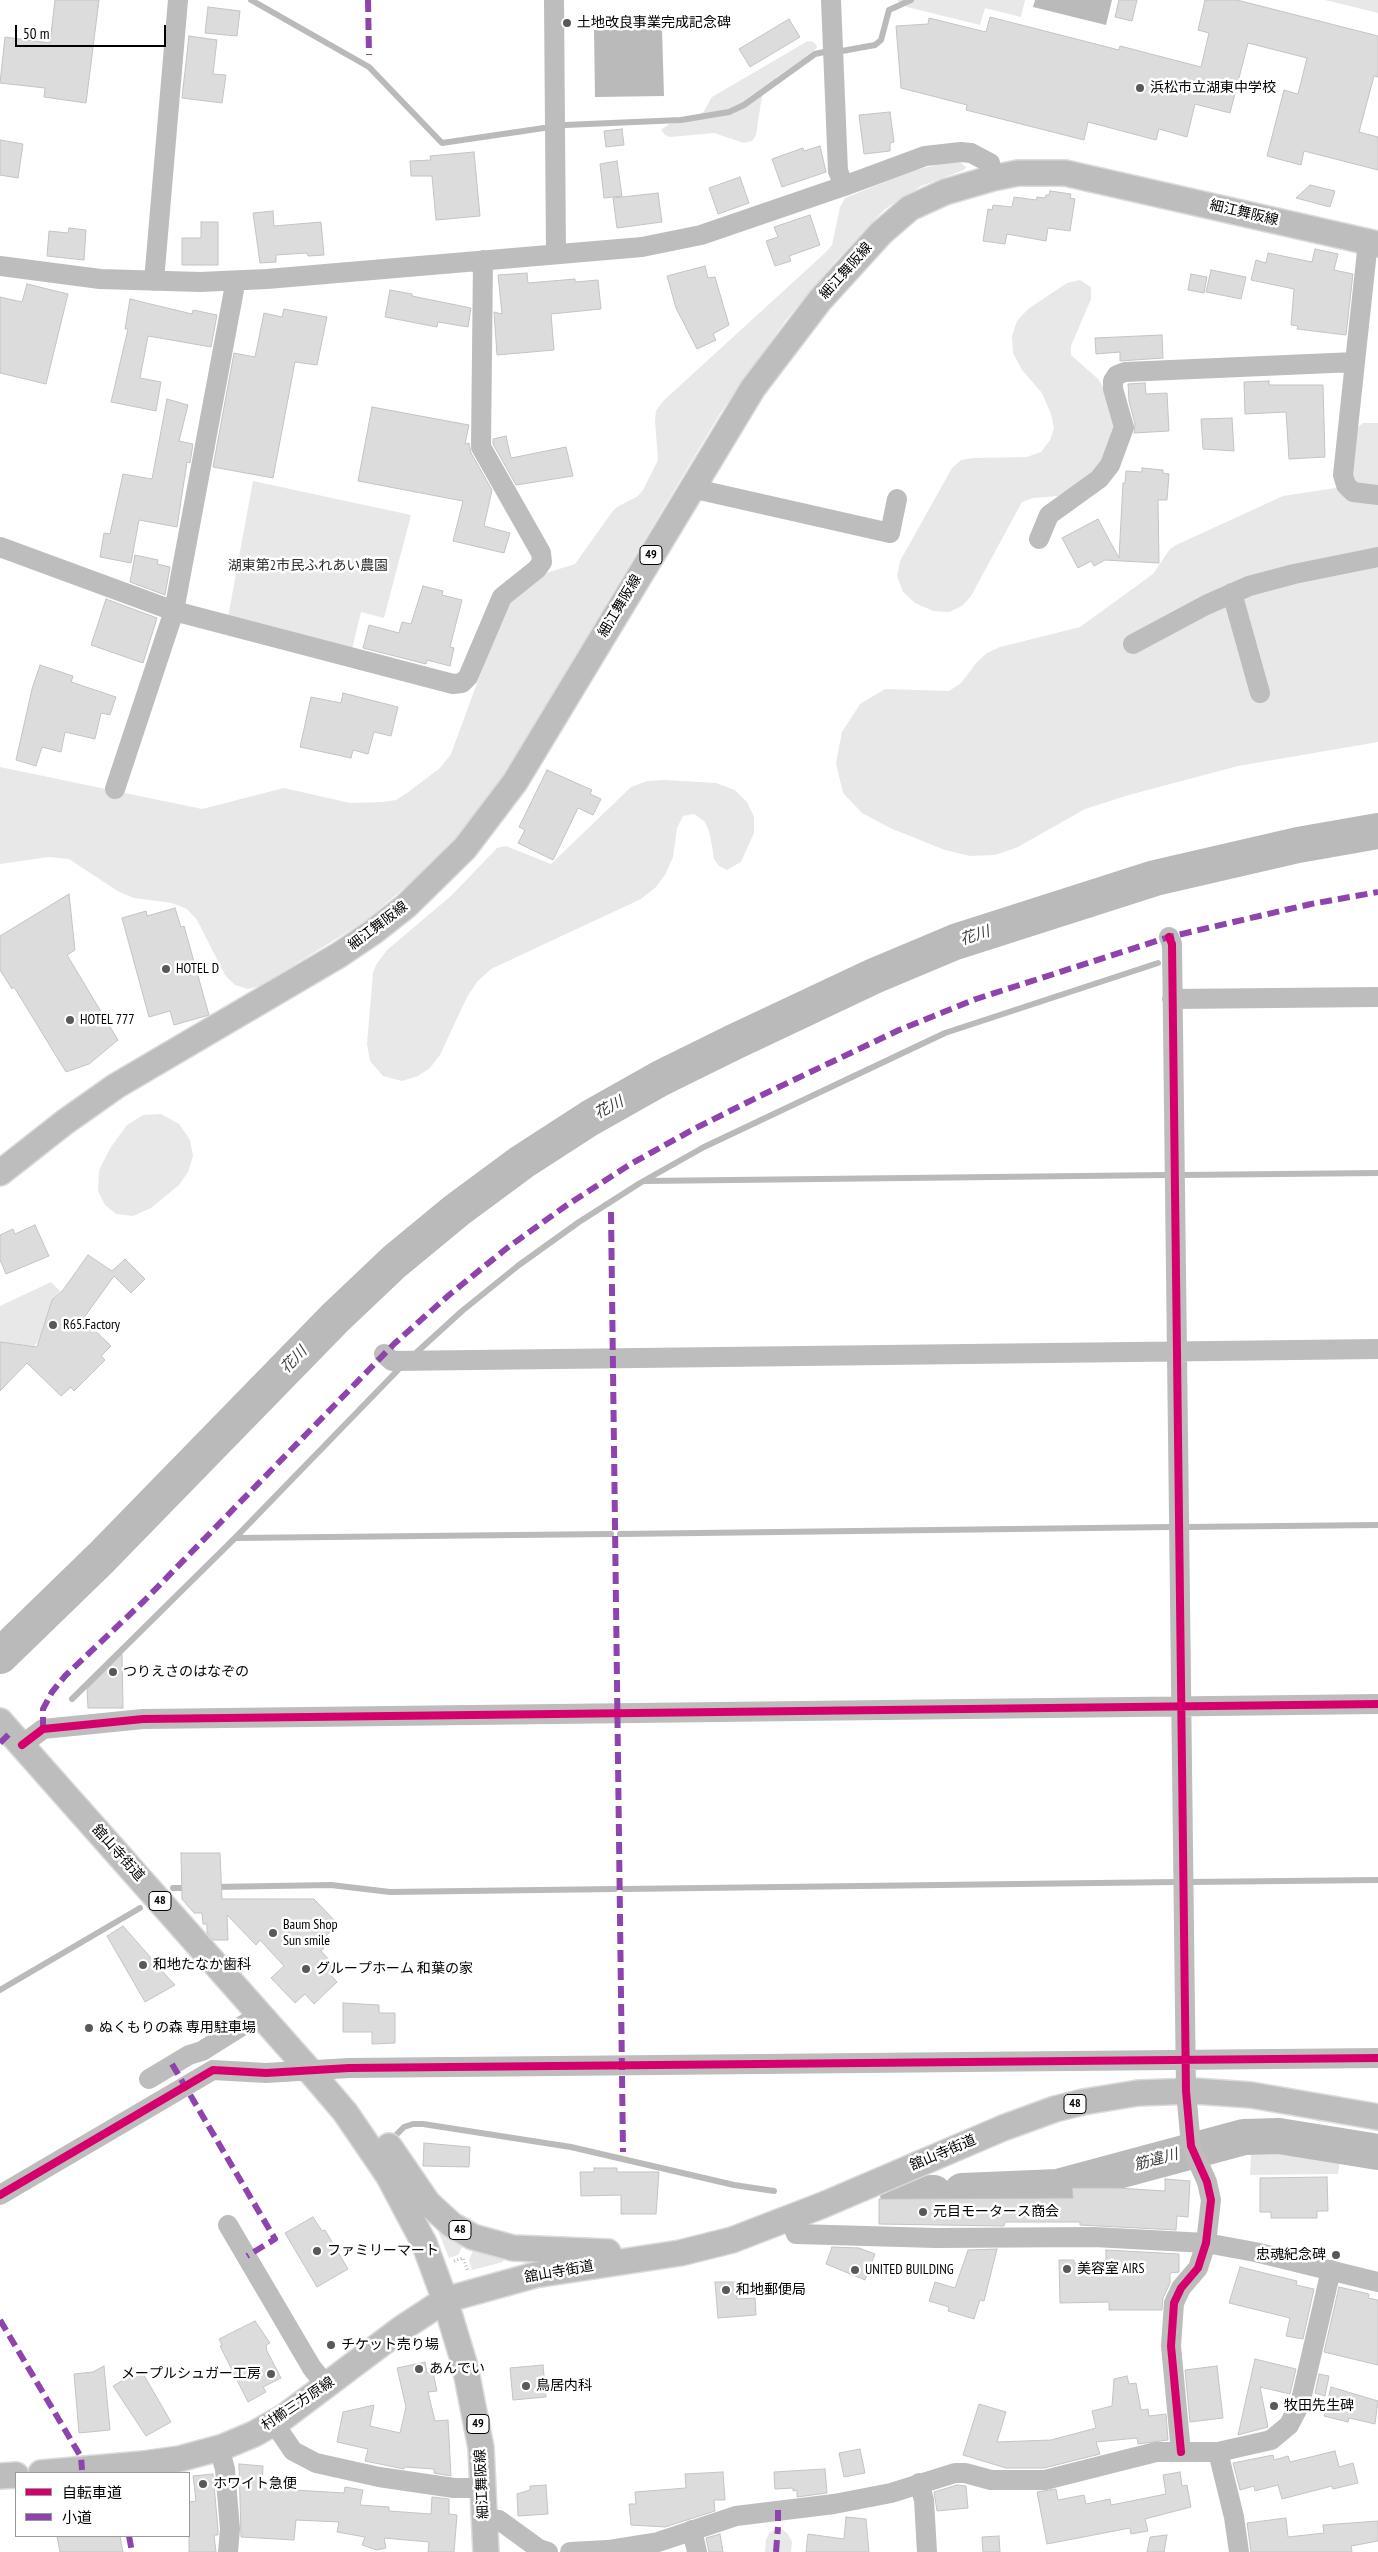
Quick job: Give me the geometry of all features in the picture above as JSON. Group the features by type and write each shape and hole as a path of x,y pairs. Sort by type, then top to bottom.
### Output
{"main road":[{"name":"細江舞阪線","path":"0,1173 46,1136 110,1090 339,955 406,906 436,878 491,816 515,782 733,419 775,358 820,300 894,219 927,198 993,178 1018,173 1065,173 1373,243"},
{"name":"舘山寺街道","path":"10,1732 261,2014 345,2112 388,2175 424,2242 445,2300 534,2275 677,2254 732,2240 790,2218 1003,2128 1046,2112 1110,2097 1186,2091 1251,2095 1378,2117"},
{"name":"48","path":"310,2071 357,2105 376,2126 428,2203 446,2220 466,2234 513,2248 677,2254"},
{"name":"細江舞阪線","path":"445,2300 465,2366 477,2420 486,2552"},
{"name":"村櫛三方原線","path":"52,2472 143,2464 179,2458 219,2448 274,2423 407,2325 445,2300"},
{"path":"0,2476 15,2475"}],"street":[{"path":"154,281 178,0"},
{"path":"554,0 556,254"},
{"path":"831,0 838,171 844,186"},
{"path":"0,266 75,276 154,281 233,281 642,247 682,240 844,186 924,156 952,152 971,153 990,163 993,178"},
{"path":"1373,243 1355,362 1343,475 1346,485 1353,492 1378,495"},
{"path":"0,547 174,611 453,684 462,684 468,677 502,597 537,569 542,562 541,553 481,447 484,260"},
{"path":"115,789 174,611 232,299 233,281"},
{"path":"1039,539 1049,515 1099,480 1110,465 1124,427 1113,389 1113,381 1117,375 1125,372 1355,362"},
{"path":"691,488 890,532 897,498"},
{"path":"1132,644 1248,586 1378,556"},
{"path":"1232,593 1260,693"},
{"path":"1169,937 1172,944 1186,2091 1192,2150 1210,2191 1206,2243 1198,2268 1181,2288 1174,2303 1171,2346 1181,2452"},
{"path":"1172,999 1378,997"},
{"path":"384,1354 392,1361 1378,1350"},
{"path":"10,1732 143,1719 1378,1704"},
{"path":"149,2078 189,2055 202,2051 261,2014"},
{"path":"0,2195 213,2070 266,2073 349,2068 1378,2058"},
{"path":"790,2218 796,2234 945,2238 1103,2237 1206,2243 1255,2252 1378,2282"},
{"path":"228,2225 312,2368 326,2386"},
{"path":"570,2552 645,2544 736,2516 834,2504 891,2493 955,2473 965,2473 991,2480 1045,2480 1156,2452 1218,2452 1270,2440 1285,2430 1296,2416 1331,2270"},
{"path":"274,2423 293,2451 316,2463 379,2477 454,2488 483,2488"},
{"path":"219,2448 225,2469 230,2529 228,2552"},
{"path":"1218,2452 1234,2517 1239,2552"},
{"path":"919,2483 924,2500 927,2552"},
{"path":"484,2519 499,2520 544,2551"},
{"path":"692,2530 697,2552"}],"path":[{"path":"449,2263 463,2258 468,2272"}],"green space":[{"path":"897,0 1025,0 1021,17 985,8 980,25 907,7"},
{"path":"1325,0 1378,0 1378,13"},
{"path":"811,41 817,47 814,51 777,77 762,96 756,135 752,141 744,143 714,133 670,137 661,130 669,124 693,120 704,111 712,97 806,42"},
{"path":"960,162 966,167 964,170 921,186 885,209 834,263 786,320 721,412 504,775 455,839 427,869 365,921 260,986 248,989 235,985 225,975 197,920 187,909 172,903 134,898 119,892 69,859 49,857 0,864 0,767 202,809 284,788 350,803 396,800 407,793 440,768 451,754 505,607 543,574 575,564 612,512 617,507 638,496 643,490 658,460 655,421 656,411 662,402 825,253 832,245 840,207 845,198 911,171 944,163"},
{"path":"1080,280 1091,287 1091,299 1071,346 1071,355 1098,379 1105,390 1116,426 1099,468 1070,490 1058,496 1033,498 1022,502 971,596 962,606 949,612 933,611 915,603 903,592 897,576 900,561 952,468 961,460 973,458 1027,457 1041,452 1050,440 1054,428 1051,414 1042,393 1022,370 1013,353 1012,336 1017,321 1028,309 1067,283"},
{"path":"1363,423 1378,423 1378,742 1238,766 1129,795 1085,809 1018,847 995,855 970,856 945,850 890,828 862,813 843,793 836,763 842,732 860,704 885,689 949,691 961,683 977,662 987,653 1000,647 1080,627 1153,574 1170,549 1176,545 1283,496 1342,487 1357,428"},
{"name":"湖東第2市民ふれあい農園","path":"253,481 411,515 384,618 361,612 352,649 228,617"},
{"path":"665,780 716,783 735,790 747,802 754,817 754,833 741,862 727,870 719,866 714,859 710,834 705,822 694,814 683,816 677,828 673,857 665,875 656,887 641,899 491,969 477,982 467,997 440,1055 430,1068 418,1076 402,1081 383,1076 370,1061 367,1044 373,973 376,965 387,950 452,895 497,848 506,846 551,864 631,787 647,781"},
{"path":"161,1114 179,1124 190,1140 193,1156 188,1172 179,1185 151,1208 133,1216 116,1214 105,1205 98,1191 99,1170 111,1147 127,1125 143,1115"},
{"path":"51,1282 60,1291 52,1300 38,1342 34,1346 0,1342 0,1306"},
{"path":"1267,2141 1341,2153 1338,2174 1250,2175 1251,2155 1199,2155 1245,2143"},
{"path":"443,2229 464,2243 458,2255 449,2258 438,2231"},
{"path":"474,2248 504,2256 503,2262 472,2270 469,2260"},
{"path":"780,2528 788,2534 792,2542 791,2552 765,2552 766,2540 770,2532"}],"shaded area":[{"path":"1035,0 1112,0 1106,25 1033,7"},
{"path":"662,29 664,96 595,97 594,30"}],"building":[{"path":"55,0 99,0 86,103 44,97 45,88 0,83 5,37 50,43"},
{"path":"1119,0 1137,0 1132,21 1115,17"},
{"path":"1205,0 1237,0 1378,36 1378,77 1374,76 1359,132 1378,137 1378,170 1304,151 1301,165 1267,156 1284,90 1298,94 1307,58 1248,43 1230,113 1195,104 1187,137 1159,129 1156,140 1088,122 1084,140 966,110 967,105 901,88 896,26 928,24 929,18 986,32 990,17 1119,50 1120,46 1201,67 1209,33 1198,30"},
{"path":"208,7 240,11 237,36 205,33"},
{"path":"789,19 800,37 750,67 739,49"},
{"path":"189,36 217,40 213,74 226,75 222,103 182,98"},
{"path":"890,112 894,142 890,143 890,151 864,154 859,115"},
{"path":"622,129 624,145 606,147 604,131"},
{"path":"0,140 23,144 18,178 0,175"},
{"path":"820,146 826,172 782,187 772,159 803,148 804,151"},
{"path":"474,152 480,216 436,220 432,176 411,176 410,161 431,160 430,156"},
{"path":"617,161 622,196 604,198 600,164"},
{"path":"740,177 749,203 718,214 709,188"},
{"path":"1310,185 1335,191 1330,207 1296,198"},
{"path":"1050,191 1071,194 1070,198 1075,199 1070,231 1048,228 1046,241 1007,234 1005,244 983,241 988,209 992,210 993,205 1012,207 1014,197 1036,200 1037,197 1045,198 1046,195 1049,195"},
{"path":"658,193 662,222 617,228 613,198"},
{"path":"273,211 274,226 321,222 324,255 308,256 307,253 276,255 276,262 260,263 253,213"},
{"path":"810,215 820,245 789,256 791,261 775,266 766,241 778,237 774,227"},
{"path":"201,222 218,222 218,265 182,265 182,238 201,238"},
{"path":"69,228 86,230 84,260 47,256 49,231 68,233"},
{"path":"1315,249 1338,254 1334,270 1353,274 1346,335 1297,329 1298,326 1291,325 1294,289 1251,280 1256,260 1266,263 1268,253 1312,262"},
{"path":"705,266 708,278 715,277 729,325 713,334 716,340 697,349 676,308 667,276"},
{"path":"1211,270 1246,277 1241,299 1206,292"},
{"path":"527,273 528,283 575,279 575,282 598,280 601,309 551,314 554,350 497,355 494,312 502,314 498,275"},
{"path":"1191,274 1207,277 1204,293 1188,290"},
{"path":"27,284 68,294 46,384 0,373 0,297 22,302"},
{"path":"390,290 471,308 468,327 438,322 437,327 385,317"},
{"path":"130,299 192,314 193,310 217,315 211,347 148,336 140,378 161,382 156,411 111,402 128,329 125,329"},
{"path":"284,309 327,317 317,365 295,362 273,478 213,467 234,353 255,357 264,313 282,317"},
{"path":"1162,335 1163,358 1120,361 1120,352 1096,354 1095,338"},
{"path":"1269,381 1269,385 1323,385 1325,457 1289,459 1286,412 1245,414 1244,382"},
{"path":"1145,383 1146,394 1167,393 1169,431 1134,433 1135,424 1129,401 1128,384"},
{"path":"167,399 188,405 179,441 193,444 190,463 187,462 177,527 139,520 131,563 100,557 104,533 110,534 123,474 152,479"},
{"path":"372,407 469,425 465,444 469,443 471,453 492,490 484,526 510,533 504,553 453,541 463,501 358,481"},
{"path":"1232,418 1234,451 1203,449 1201,419"},
{"path":"506,436 511,458 566,447 573,476 516,485 493,444 493,439"},
{"path":"1142,468 1163,470 1163,473 1169,474 1167,500 1158,500 1159,563 1105,560 1094,566 1091,561 1078,568 1062,538 1098,519 1119,558 1123,483 1125,483 1126,471 1142,472"},
{"path":"135,555 158,560 157,564 170,567 165,595 130,582"},
{"path":"423,586 443,591 442,595 462,600 450,647 454,648 450,666 427,660 426,664 363,648 369,625 399,633 402,622 411,624"},
{"path":"106,599 157,618 143,663 91,645"},
{"path":"40,665 73,676 71,682 116,697 110,715 101,713 95,739 65,732 61,752 42,747 36,766 16,760 32,689"},
{"path":"343,693 398,707 391,736 374,732 368,754 353,750 351,758 300,747 311,697 341,703"},
{"path":"547,770 592,790 590,794 601,799 593,815 578,808 553,860 518,843 525,830 519,827"},
{"path":"69,894 75,950 67,955 118,1040 89,1064 66,1072 14,987 12,989 0,970 0,936"},
{"name":"HOTEL D","path":"175,908 181,927 184,926 209,1015 174,1025 170,1011 149,1017 122,918 146,911 147,916"},
{"path":"35,1225 49,1256 6,1274 0,1260 0,1235 13,1229 15,1234"},
{"path":"88,1255 112,1271 125,1259 145,1279 131,1293 114,1276 83,1319 111,1346 101,1356 105,1360 74,1391 71,1387 61,1396 27,1363 0,1391 0,1342 37,1347 52,1300 63,1290"},
{"name":"つりえさのはなぞの","path":"122,1654 123,1708 88,1708 87,1689"},
{"path":"181,1853 220,1853 222,1899 314,1899 338,1924 319,1943 324,1948 321,1951 335,1966 328,1972 337,1982 314,2004 305,1994 295,2003 271,1978 284,1966 260,1940 256,1945 227,1915 228,1940 213,1940 207,1933 207,1924 203,1924 202,1913 194,1913 182,1899"},
{"name":"和地たなか歯科","path":"123,1926 152,1959 161,1964 163,1972 175,1985 145,2002 107,1936"},
{"path":"343,2003 379,2005 379,2013 395,2013 395,2043 372,2044 372,2032 343,2032"},
{"path":"424,2143 470,2147 469,2167 423,2166"},
{"path":"594,2168 617,2168 617,2172 659,2172 656,2214 621,2214 621,2195 581,2196 580,2172 594,2172"},
{"path":"1327,2177 1328,2211 1317,2211 1317,2218 1271,2218 1271,2212 1260,2212 1260,2178"},
{"path":"1165,2179 1190,2181 1188,2217 1177,2216 1176,2230 1080,2225 1080,2222 1005,2222 1004,2226 879,2224 879,2199 1073,2198 1072,2188 1165,2191"},
{"name":"ファミリーマート","path":"313,2217 322,2231 325,2230 348,2269 317,2287 285,2233"},
{"name":"UNITED BUILDING","path":"832,2247 859,2248 875,2254 865,2280 826,2264"},
{"path":"997,2249 984,2301 980,2300 974,2319 948,2311 949,2307 929,2301 935,2282 955,2288 968,2250"},
{"path":"1106,2250 1179,2254 1179,2272 1170,2273 1170,2283 1163,2298 1162,2310 1109,2310 1109,2302 1060,2303 1059,2260 1074,2260 1074,2263 1106,2262"},
{"path":"1240,2267 1297,2281 1296,2285 1314,2289 1303,2339 1286,2336 1290,2318 1229,2303"},
{"name":"和地郵便局","path":"715,2282 736,2282 737,2299 755,2298 756,2315 718,2318"},
{"path":"1339,2287 1369,2294 1368,2298 1378,2300 1378,2365 1324,2352"},
{"path":"255,2321 270,2343 266,2345 267,2351 281,2378 263,2387 266,2392 248,2402 220,2346 222,2345 219,2339"},
{"path":"1255,2359 1296,2369 1290,2394 1260,2387 1268,2427 1238,2435"},
{"path":"425,2362 427,2373 433,2372 437,2391 428,2392 435,2421 448,2420 451,2476 434,2473 434,2469 404,2467 404,2469 365,2461 368,2449 337,2442 343,2412 374,2405 370,2426 400,2433 406,2407 397,2368"},
{"name":"鳥居内科","path":"543,2365 546,2397 513,2400 510,2368"},
{"path":"104,2366 110,2430 79,2433 74,2374 93,2372"},
{"path":"1217,2366 1223,2418 1190,2422 1185,2370"},
{"path":"141,2370 171,2422 146,2436 113,2386"},
{"path":"1319,2374 1329,2376 1325,2396 1315,2393"},
{"path":"1127,2376 1129,2384 1136,2383 1141,2410 1148,2409 1149,2416 1166,2414 1168,2440 1138,2444 1137,2438 1096,2442 1100,2454 1044,2468 1006,2468 963,2455 979,2404 1006,2412 997,2442 1051,2440 1096,2428 1092,2411 1112,2406 1114,2379"},
{"path":"1331,2387 1378,2401 1375,2424 1349,2418 1348,2422 1324,2416"},
{"path":"860,2449 865,2473 844,2477 839,2453"},
{"path":"1335,2451 1339,2467 1353,2463 1358,2483 1333,2489 1332,2486 1282,2499 1278,2485 1255,2491 1254,2486 1240,2490 1233,2463 1273,2455 1274,2460 1288,2456 1290,2462"},
{"path":"239,2464 263,2466 262,2488 344,2493 345,2487 363,2490 360,2505 389,2507 389,2511 431,2514 432,2497 449,2499 449,2514 457,2515 454,2552 428,2552 429,2542 384,2538 386,2548 377,2550 362,2545 365,2537 337,2532 339,2522 296,2520 294,2540 241,2537"},
{"path":"825,2469 827,2493 797,2497 797,2490 793,2491 793,2488 775,2489 774,2472"},
{"path":"723,2472 725,2500 714,2500 715,2511 665,2527 631,2525 629,2504 636,2504 635,2492 686,2488 685,2474"},
{"path":"1180,2472 1182,2486 1187,2485 1191,2507 1145,2519 1148,2531 1131,2534 1130,2528 1047,2544 1037,2492 1056,2489 1058,2500 1084,2495 1086,2504 1110,2499 1111,2505 1166,2494 1163,2475"},
{"path":"213,2474 218,2529 218,2535 214,2535 216,2552 189,2552 190,2502 196,2501 193,2476"},
{"path":"546,2485 548,2514 518,2516 517,2494 530,2490 530,2486"},
{"path":"957,2485 966,2486 968,2508 937,2511 934,2492"},
{"path":"846,2517 866,2519 869,2552 806,2552 808,2534 844,2539"},
{"path":"1286,2518 1288,2537 1324,2533 1323,2525 1378,2521 1378,2541 1351,2546 1352,2552 1251,2552 1247,2523"},
{"path":"720,2534 723,2552 709,2552 706,2538"},
{"path":"1167,2535 1164,2552 1147,2552 1150,2537"},
{"path":"999,2536 1000,2552 983,2552 982,2537"},
{"path":"57,2537 120,2537 123,2552 60,2552"}],"waterway":[{"path":"251,0 369,67 442,143 544,128"},
{"path":"842,51 875,45 881,40 889,10 911,0"},
{"path":"565,125 681,120 729,112 744,105 815,54 824,52"},
{"name":"花川","path":"0,1656 101,1558 335,1318 394,1262 457,1210 522,1162 590,1118 661,1078 734,1042 874,976 955,942 1155,878 1298,845 1378,831"},
{"path":"417,1352 462,1311 519,1265 579,1222 640,1183 704,1147 945,1033 1158,963"},
{"path":"1182,1175 1378,1173"},
{"path":"645,1181 1167,1175"},
{"path":"72,1699 235,1538 398,1370"},
{"path":"1186,1527 1378,1525"},
{"path":"620,1534 1171,1527"},
{"path":"235,1538 611,1534"},
{"path":"1191,1882 1378,1880"},
{"path":"624,1889 1176,1882"},
{"path":"214,1887 331,1885 390,1892 615,1889"},
{"path":"173,1888 189,1888"},
{"path":"0,1990 140,1908"},
{"path":"397,2134 404,2127 413,2124 423,2124 571,2147 734,2185 774,2191"},
{"name":"筋違川","path":"962,2191 1058,2187 1244,2137 1279,2136 1378,2152"},
{"name":"筋違川","path":"898,2194 934,2193"}],"marked path":[{"path":"368,0 369,55"},
{"path":"43,1729 43,1709 52,1692 65,1676 144,1601 394,1344 449,1295 507,1248 567,1205 629,1165 694,1129 760,1096 899,1030 976,999 1169,937 1311,904 1378,892"},
{"path":"611,1212 623,2152"},
{"path":"0,1743 10,1733"},
{"path":"172,2064 275,2239 247,2256"},
{"path":"0,2320 81,2457 82,2470"},
{"path":"778,2510 778,2521"},
{"path":"776,2552 778,2527"},
{"path":"129,2537 132,2552"}],"cycle path":[{"path":"1169,937 1172,944 1186,2091 1191,2146 1207,2182 1211,2200 1206,2243 1198,2268 1181,2288 1174,2303 1171,2346 1181,2452"},
{"path":"22,1745 43,1729 143,1719 1378,1704"},
{"path":"0,2195 213,2070 266,2073 349,2068 1378,2058"}],"place":[{"name":"土地改良事業完成記念碑","path":"567,23"},
{"name":"浜松市立湖東中学校","path":"1140,88"},
{"name":"HOTEL D","path":"166,969"},
{"name":"HOTEL 777","path":"70,1020"},
{"name":"R65.Factory","path":"53,1325"},
{"name":"つりえさのはなぞの","path":"113,1672"},
{"name":"Baum Shop Sun smile","path":"273,1933"},
{"name":"和地たなか歯科","path":"143,1965"},
{"name":"グループホーム 和葉の家","path":"306,1969"},
{"name":"ぬくもりの森 専用駐車場","path":"89,2028"},
{"name":"元目モータース商会","path":"923,2212"},
{"name":"ファミリーマート","path":"317,2251"},
{"name":"忠魂紀念碑","path":"1336,2255"},
{"name":"美容室 AIRS","path":"1067,2269"},
{"name":"UNITED BUILDING","path":"855,2270"},
{"name":"和地郵便局","path":"726,2290"},
{"name":"チケット売り場","path":"331,2345"},
{"name":"あんでい","path":"419,2369"},
{"name":"メープルシュガー工房","path":"271,2374"},
{"name":"鳥居内科","path":"526,2386"},
{"name":"牧田先生碑","path":"1274,2406"},
{"name":"ホワイト急便","path":"203,2484"}]}
